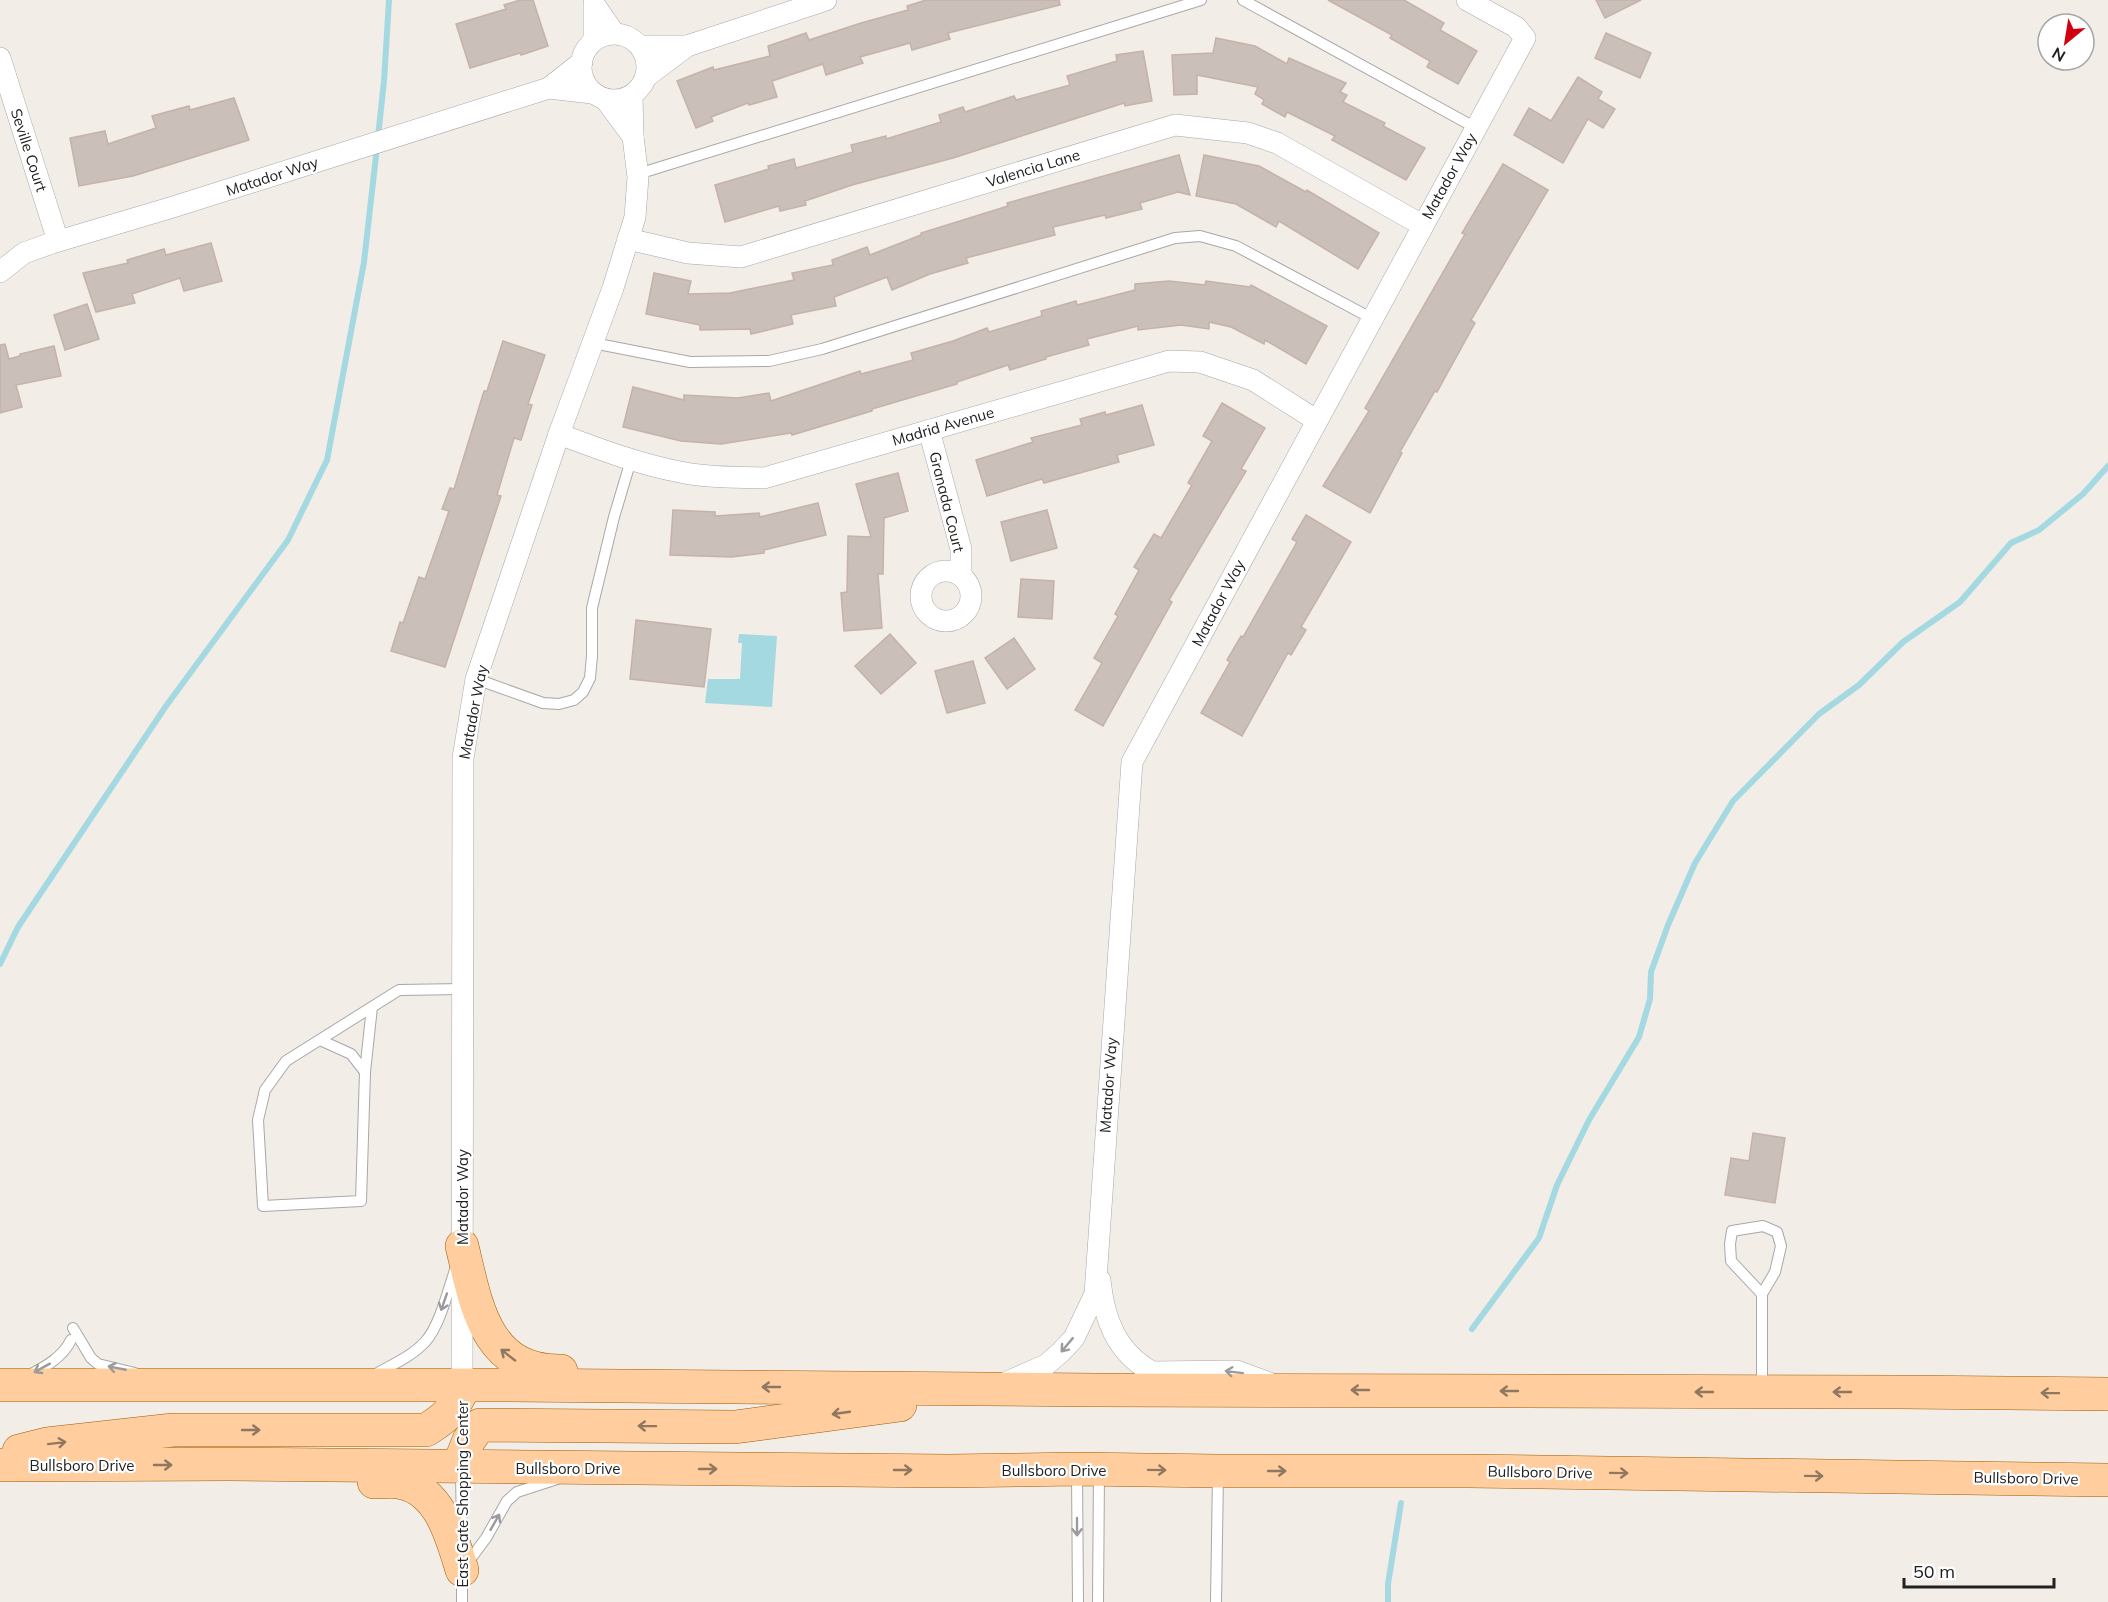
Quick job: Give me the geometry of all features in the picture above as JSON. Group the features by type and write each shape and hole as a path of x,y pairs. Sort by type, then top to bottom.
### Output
{"main road":[{"path":"462,1246 478,1312 488,1332 502,1351 513,1359 530,1368 552,1371 612,1370 665,1387"},
{"path":"2,1385 344,1386 462,1389 665,1387 2108,1394"},
{"path":"0,1455 47,1444 173,1430 426,1430 451,1412 462,1389"},
{"path":"461,1464 469,1440 480,1425 735,1427 997,1389"},
{"name":"Bullsboro Drive","path":"0,1465 461,1464 586,1468 937,1471 1088,1469 1468,1471 2108,1480"},
{"path":"263,1465 327,1480 403,1482 433,1502 450,1534 462,1570"}],"street":[{"path":"641,46 687,46 826,0"},
{"name":"Matador Way","path":"997,1389 1046,1365 1061,1352 1074,1338 1095,1294 1132,762 1525,38 1516,27 1467,0"},
{"path":"593,2 604,37"},
{"path":"646,78 647,59 641,46 629,37 604,37 582,56 581,73 586,85 598,96 617,101 632,96 640,89 646,78 687,46"},
{"name":"Seville Court","path":"0,58 58,241"},
{"name":"Matador Way","path":"0,272 24,253 58,241 549,88 582,62"},
{"name":"Matador Way","path":"549,88 598,96 633,137"},
{"name":"Matador Way","path":"462,1389 463,758 476,679 635,217 638,174 633,137 632,96"},
{"name":"Valencia Lane","path":"628,239 688,253 741,257 1175,124 1248,133 1277,143 1422,225"},
{"name":"Madrid Avenue","path":"559,434 631,460 681,473 764,478 1169,361 1200,363 1253,380 1316,420"},
{"name":"Granada Court","path":"929,430 961,549 961,574"},
{"path":"1097,1250 1109,1324 1124,1351 1140,1365 1152,1372 1237,1371 1289,1390"},
{"name":"East Gate Shopping Center","path":"461,1464 462,1389"}],"lane":[{"path":"638,174 1201,0"},
{"path":"1243,0 1476,128"},
{"path":"593,343 690,362 769,362 822,349 1174,238 1200,236 1236,246 1371,318"},
{"path":"476,679 543,703 559,704 574,700 583,692 590,678 592,608 614,517 631,460"},
{"path":"372,1007 365,1072 361,1201 263,1206 258,1120 265,1089 286,1061 399,990 463,988"},
{"path":"320,1040 351,1054 365,1072"},
{"path":"1762,1294 1731,1261 1732,1231 1763,1226 1777,1232 1781,1246 1775,1272 1762,1294 1762,1392"},
{"path":"344,1386 373,1376 427,1340 437,1321 462,1246"},
{"path":"73,1328 91,1358 98,1364 120,1368 173,1386"},
{"path":"2,1385 49,1364 68,1346 71,1340"},
{"name":"East Gate Shopping Center","path":"461,1464 462,1602"},
{"path":"462,1570 486,1538 507,1501 517,1492 586,1468"},
{"path":"1078,1602 1088,1469"},
{"path":"1088,1469 1098,1602"},
{"path":"1216,1602 1218,1471"}],"water":[{"path":"739,634 777,636 772,707 705,703 708,679 740,679 742,643 738,643"}],"building":[{"path":"520,0 533,0 548,46 470,68 456,24 506,9 504,5"},
{"path":"926,0 1059,0 1060,5 948,33 950,39 912,50 910,43 860,57 863,63 826,75 823,64 772,81 777,97 749,105 748,103 711,117 713,121 696,128 677,81 713,67 714,70 770,56 768,46 806,33 809,40 908,10 907,6"},
{"path":"1328,0 1404,0 1444,23 1440,30 1477,51 1458,84 1427,67 1430,61 1390,38 1392,35"},
{"path":"1596,0 1641,0 1605,18"},
{"path":"1606,33 1651,53 1640,78 1595,58"},
{"path":"1216,38 1255,46 1287,64 1289,58 1346,83 1340,92 1347,95 1343,102 1385,123 1383,126 1425,148 1406,180 1332,140 1335,136 1287,112 1285,117 1262,104 1264,100 1255,94 1258,87 1197,75 1197,94 1174,95 1172,55 1213,53"},
{"path":"1143,51 1152,101 1125,106 1124,103 953,158 852,185 805,201 806,205 780,211 779,206 725,222 715,185 794,159 796,168 853,152 851,145 886,136 886,139 941,122 939,115 963,107 965,112 1014,96 1016,100 1070,85 1067,76 1117,61 1116,55"},
{"path":"1578,77 1602,92 1598,99 1615,109 1603,128 1588,119 1563,163 1514,135 1529,108 1551,121"},
{"path":"234,98 249,140 133,176 79,186 70,138 105,131 108,144 156,128 152,116 189,106 190,110"},
{"path":"1179,155 1190,195 1178,192 1140,203 1142,209 1053,227 1055,235 966,258 968,263 930,274 892,290 887,277 834,297 836,306 791,315 793,324 751,334 750,329 700,330 700,325 646,314 654,273 691,281 688,294 730,293 794,280 792,273 833,265 832,260 867,247 870,255 921,235 921,233 1008,206 1007,203"},
{"path":"1204,155 1259,166 1306,192 1307,190 1379,233 1358,269 1279,221 1276,227 1236,204 1196,196"},
{"path":"1503,164 1548,190 1471,320 1475,323 1437,392 1435,391 1400,452 1402,453 1370,513 1323,486 1369,411 1365,408"},
{"path":"211,243 222,281 184,291 180,278 132,294 135,303 96,312 83,273 128,263 127,260 164,249 166,255"},
{"path":"1169,281 1205,285 1206,281 1250,287 1251,285 1327,326 1306,364 1265,340 1264,344 1231,327 1209,322 1209,329 1181,325 1138,330 1138,326 1087,339 1089,345 1046,357 1046,359 1010,370 1008,365 957,382 957,384 792,435 791,433 721,444 681,441 623,427 633,387 684,400 684,395 738,398 769,393 771,401 860,371 861,374 913,360 911,353 987,328 989,332 1042,316 1041,311 1076,301 1077,305 1135,290 1135,284"},
{"path":"87,304 99,339 65,350 54,315"},
{"path":"503,341 545,355 528,404 532,405 521,440 514,438 497,495 501,496 445,667 391,651 400,622 403,623 419,577 425,579 449,511 442,509 450,488 454,489 484,391 487,391"},
{"path":"5,344 9,359 54,346 61,376 16,385 22,407 0,413 0,345"},
{"path":"1222,403 1265,428 1241,469 1246,471 1169,600 1172,602 1103,726 1075,710 1102,663 1094,658 1118,616 1115,614 1139,570 1134,567 1154,534 1161,538 1192,485 1188,483 1212,441 1203,436"},
{"path":"1142,405 1154,445 1117,455 1119,462 1044,483 1042,479 987,496 976,460 1033,442 1031,438 1082,425 1080,419 1105,412 1106,415"},
{"path":"898,473 908,511 884,518 883,574 878,574 882,628 844,631 841,593 847,592 848,536 871,537 856,484"},
{"path":"818,503 826,535 764,550 764,553 732,557 670,555 673,510 715,512 715,516 759,513 760,517"},
{"path":"1047,510 1057,548 1011,561 1001,522"},
{"path":"1306,515 1351,542 1301,627 1306,630 1291,655 1288,653 1242,736 1201,713 1230,662 1227,660 1241,636 1243,637 1297,542 1292,539"},
{"path":"1021,579 1054,581 1052,619 1018,617"},
{"path":"636,620 711,629 704,687 630,679"},
{"path":"890,634 916,663 881,694 855,666"},
{"path":"1014,638 1035,669 1007,689 985,658"},
{"path":"973,661 985,703 947,713 935,671"},
{"path":"1753,1133 1785,1138 1775,1203 1725,1195 1731,1158 1749,1161"}],"waterway":[{"path":"378,137 389,0"},
{"path":"0,964 18,927 166,706 288,540 327,460 364,262 377,147"},
{"path":"1472,1329 1539,1238 1557,1185 1589,1120 1639,1037 1650,999 1651,972 1668,925 1695,863 1733,801 1819,714 1859,685 1903,642 1960,602 2011,543 2039,530 2083,494 2108,466"},
{"path":"1388,1602 1388,1584 1401,1503"}]}
